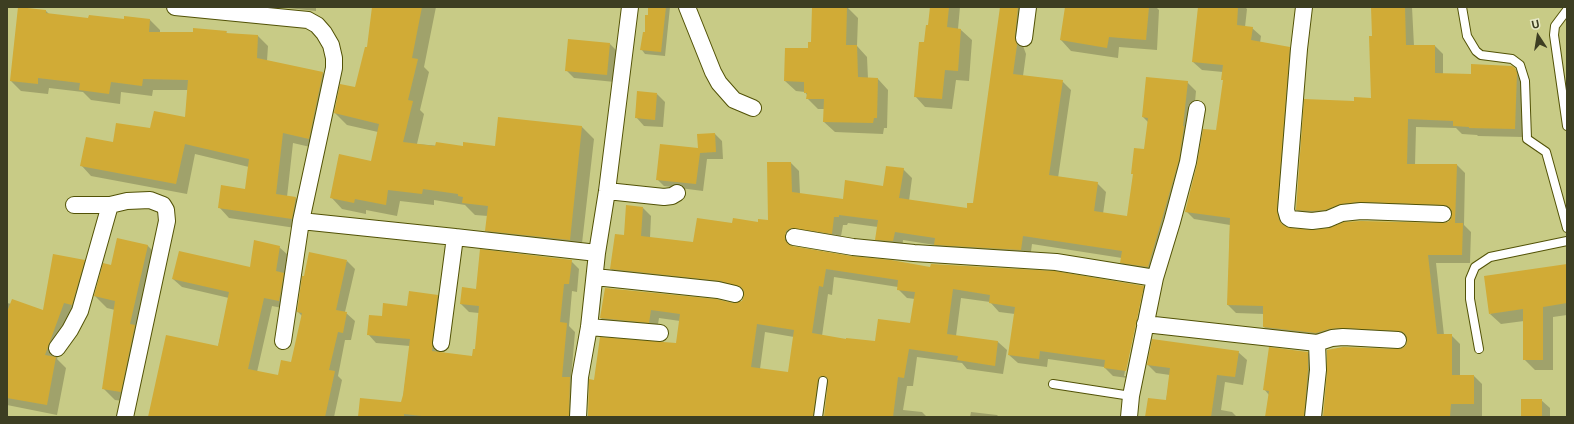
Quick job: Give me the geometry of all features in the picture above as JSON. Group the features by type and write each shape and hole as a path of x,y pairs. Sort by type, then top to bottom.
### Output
{"street":[{"path":"175,7 229,10 308,20 324,32 331,45 334,58 334,68 301,221 282,341"},
{"path":"312,23 314,7"},
{"path":"578,417 580,378 589,327 597,253 607,191 630,7"},
{"path":"687,7 713,72 719,83 734,100 753,108"},
{"path":"1024,38 1028,7"},
{"path":"1304,7 1298,49 1286,210 1288,217 1291,219 1312,221 1328,219 1342,213 1361,211 1443,214"},
{"path":"1129,417 1131,396 1155,278 1188,162 1197,109"},
{"path":"607,191 664,197 672,196 677,193"},
{"path":"74,205 110,205 127,201 150,200 163,205 167,215 167,221 125,417"},
{"path":"57,348 70,330 80,311 110,205"},
{"path":"301,221 597,253"},
{"path":"441,343 455,237"},
{"path":"794,237 853,247 914,253 1056,262 1155,278"},
{"path":"595,277 718,290 735,294"},
{"path":"1145,324 1317,343 1332,338 1343,337 1398,340"},
{"path":"589,327 660,333"},
{"path":"1313,417 1318,370 1317,343"}],"lane":[{"path":"1462,7 1467,36 1476,51 1481,55 1512,59 1520,65 1525,81 1527,138 1546,152 1567,228"},
{"path":"1567,10 1555,26 1554,35 1567,126"},
{"path":"1479,349 1470,299 1470,279 1475,267 1490,256 1567,241"},
{"path":"818,417 823,381"},
{"path":"1053,384 1131,396"}],"building":[{"path":"18,7 46,10 46,13 88,18 89,15 124,19 124,16 150,19 149,32 193,32 193,28 227,31 226,33 258,35 257,58 323,72 309,139 283,133 276,194 296,197 292,219 218,208 221,185 245,189 249,159 185,144 176,184 80,166 86,137 113,142 116,123 150,128 154,111 185,117 188,80 143,79 142,86 111,82 109,94 79,90 80,83 38,78 38,84 10,81"},
{"path":"372,7 422,7 412,58 418,59 408,100 413,101 403,142 435,146 436,142 463,146 463,142 495,146 498,117 582,126 570,240 485,231 488,206 462,203 463,197 458,196 458,194 423,189 422,194 388,190 386,205 355,199 354,203 330,198 339,154 371,161 379,124 334,113 340,84 355,87 365,47 367,47"},
{"path":"648,7 666,7 661,52 640,50 643,32 645,32 645,15 648,15"},
{"path":"812,7 847,7 846,45 857,45 858,77 878,78 877,118 874,118 873,123 823,122 824,99 806,99 807,93 804,93 804,82 784,81 785,48 808,48 808,42 811,42"},
{"path":"930,7 949,7 947,27 961,29 958,71 945,70 942,99 914,97 919,42 924,42"},
{"path":"1000,7 1018,7 1015,37 1017,45 1013,74 1063,80 1049,175 1098,182 1094,211 1127,216 1133,174 1131,174 1134,148 1144,149 1148,118 1142,117 1146,77 1188,81 1179,160 1148,267 1120,263 1122,251 1023,236 1021,250 934,245 935,238 895,232 893,241 875,240 878,220 839,215 839,217 834,217 832,234 791,228 786,231 785,240 792,246 851,256 891,260 930,267 931,264 1055,271 1144,286 1126,371 1104,368 1105,360 1040,351 1039,359 1008,355 1015,307 989,303 990,295 953,289 947,334 998,341 995,366 957,360 958,356 909,349 904,378 898,377 893,417 824,417 828,381 827,377 823,376 819,377 818,380 813,417 588,417 589,379 594,380 600,337 676,343 680,314 651,310 649,323 600,318 605,288 716,299 733,303 742,301 744,296 744,291 741,287 720,281 610,269 615,234 624,235 626,205 643,207 641,236 693,242 697,218 732,223 733,218 758,222 758,219 768,220 767,162 791,162 792,192 843,199 845,180 883,186 886,166 904,168 899,198 967,208 967,203 973,203","holes":["826,269 898,280 897,290 915,292 910,323 878,319 875,341 846,339 812,333 819,286 823,287","757,324 794,330 788,372 751,367"]},
{"path":"1065,7 1149,7 1146,40 1109,37 1107,48 1060,40"},
{"path":"1198,7 1238,7 1237,25 1253,27 1251,40 1290,47 1277,210 1279,220 1283,225 1290,228 1313,230 1329,228 1344,222 1361,221 1443,223 1448,222 1451,219 1451,209 1448,206 1443,205 1360,202 1341,204 1325,210 1296,210 1304,99 1354,101 1354,97 1371,98 1369,36 1372,36 1371,7 1405,7 1406,45 1435,45 1435,73 1471,74 1471,64 1512,66 1515,68 1517,73 1515,129 1469,128 1453,126 1453,121 1408,119 1407,164 1457,164 1455,223 1463,223 1462,255 1428,255 1437,334 1452,334 1452,375 1474,375 1474,404 1451,404 1450,417 1323,417 1327,371 1327,350 1343,347 1398,349 1403,348 1406,345 1406,335 1399,331 1342,328 1329,329 1316,333 1263,327 1263,306 1227,305 1230,218 1185,212 1197,164 1203,129 1216,130 1223,80 1221,80 1223,65 1192,62"},
{"path":"568,39 610,43 607,75 565,71"},
{"path":"637,91 657,93 655,120 635,118"},
{"path":"715,133 716,152 700,153 696,184 656,180 660,144 698,148 697,134"},
{"path":"117,238 148,245 130,324 135,325 121,392 102,389 115,301 94,296 103,263 111,265"},
{"path":"254,240 280,246 276,271 284,273 279,301 264,298 248,369 278,375 281,360 291,362 302,313 297,312 302,276 304,276 309,252 347,260 336,310 347,312 343,333 338,332 329,370 335,371 325,417 148,417 166,335 218,346 229,292 172,279 179,251 250,267"},
{"path":"480,249 572,260 569,284 564,284 560,322 567,323 562,377 570,377 569,417 431,417 404,414 404,417 358,417 360,398 401,402 403,395 410,339 367,335 369,315 382,316 383,303 407,306 409,291 438,295 432,351 472,356 473,349 475,349 479,306 460,304 462,287 476,289"},
{"path":"53,254 85,260 72,305 64,303 45,355 56,357 47,405 7,398 7,312 12,299 43,310"},
{"path":"1567,264 1567,303 1543,307 1543,360 1523,360 1523,309 1489,314 1484,276"},
{"path":"1152,339 1239,351 1235,377 1217,375 1211,417 1145,417 1148,398 1166,400 1170,368 1147,365"},
{"path":"1269,347 1308,352 1304,417 1265,417 1269,391 1263,390"},
{"path":"1521,399 1542,399 1542,417 1521,417"}]}
